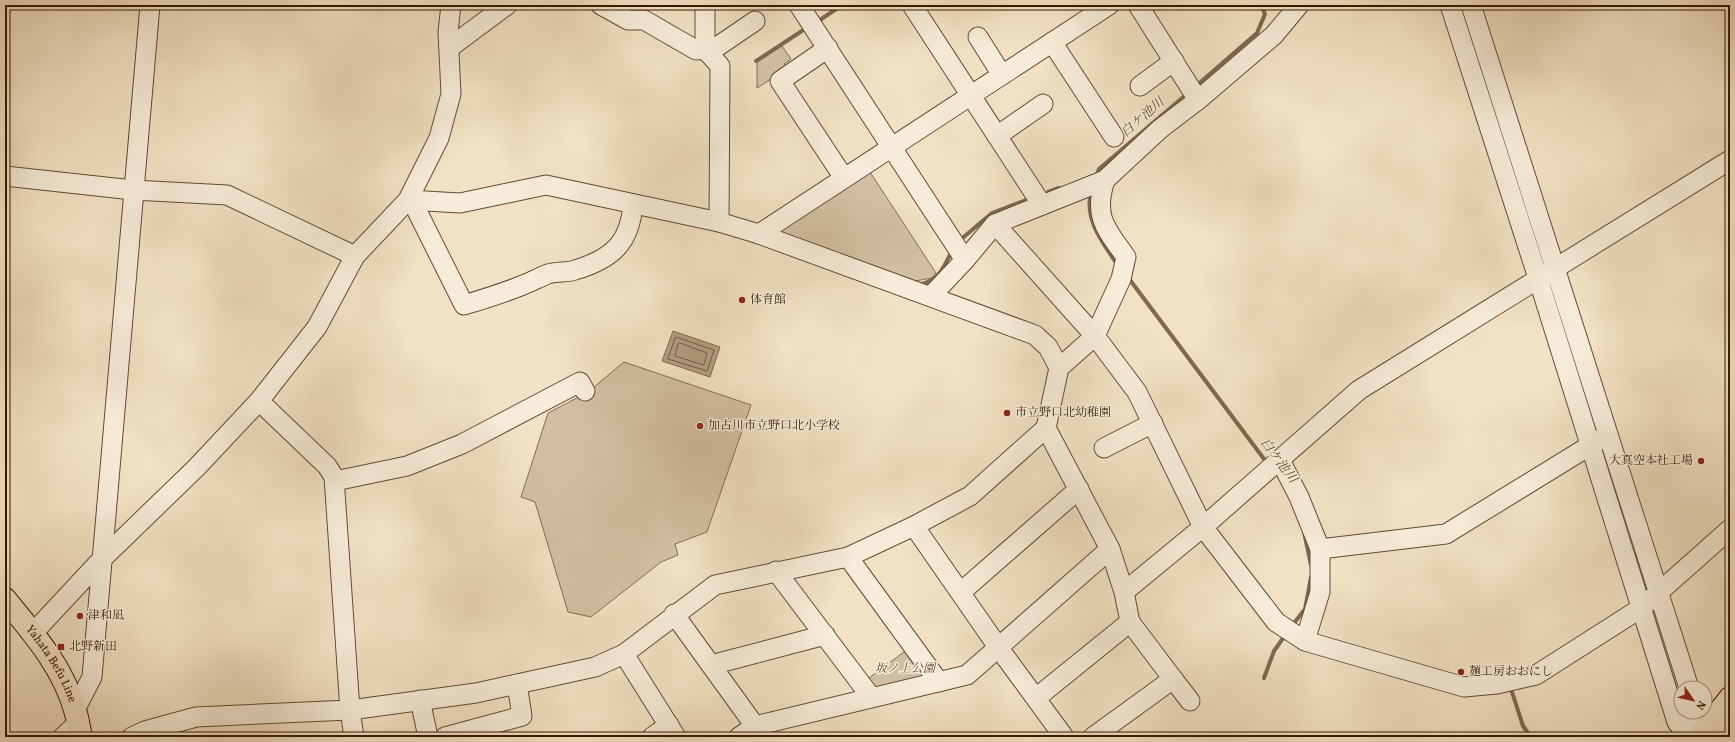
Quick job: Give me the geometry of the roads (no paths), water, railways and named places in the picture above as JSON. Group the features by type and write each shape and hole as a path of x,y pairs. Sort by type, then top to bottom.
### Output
{"main road":[{"name":"Yahata Befu Line","path":"5,599 47,651 59,673 74,727"},
{"path":"1699,737 1730,698"},
{"path":"1721,737 1730,726"}],"street":[{"path":"74,727 92,676 150,5"},
{"path":"33,633 102,559 197,467 259,401 317,327 355,256 408,200 439,138 451,94 448,32 451,5"},
{"path":"448,48 507,5"},
{"path":"600,5 628,20 639,13 644,20 696,50 707,51 755,21"},
{"path":"705,5 707,51 720,66 719,222"},
{"path":"799,5 965,260"},
{"path":"912,5 1042,205"},
{"path":"759,234 1109,5"},
{"path":"1138,5 1198,100"},
{"path":"931,296 965,260 995,224 1104,180 1160,129 1198,100 1274,35 1299,5"},
{"path":"1450,5 1538,278 1589,446 1677,722 1690,737"},
{"path":"1471,5 1686,680"},
{"path":"978,37 1002,75"},
{"path":"1052,42 1114,137"},
{"path":"828,48 780,81 844,178"},
{"path":"1140,86 1174,61"},
{"path":"997,136 1043,104"},
{"path":"1124,592 1203,527 1359,390 1730,160"},
{"path":"5,176 133,190 227,195 355,256"},
{"path":"141,735 196,717 350,710 476,693 594,667 624,654 674,614 715,585 848,557 914,526 970,496 1046,428 1059,368 1095,336 1123,271 1126,257 1109,234 1101,217 1100,199 1104,180"},
{"path":"408,200 460,203 546,185 719,222 759,234 1035,335 1048,347 1059,368"},
{"path":"408,200 414,207 464,305 524,285 550,273 574,270 606,256 627,236 632,217 633,204"},
{"path":"995,224 1095,336 1137,392 1203,527 1276,622 1305,641 1464,687 1497,684 1536,675 1641,608 1730,529"},
{"path":"335,481 407,466 462,444 580,382 585,391"},
{"path":"259,401 327,466 332,472 335,481 338,555 350,710 354,737"},
{"path":"1104,448 1152,423"},
{"path":"1046,428 1110,549 1124,592 1130,622 1190,701"},
{"path":"1320,549 1446,534 1608,434"},
{"path":"1280,460 1299,497 1320,549 1320,592 1305,641"},
{"path":"961,592 1079,489"},
{"path":"914,526 998,647 1064,737"},
{"path":"739,737 755,726 967,675 1110,549"},
{"path":"848,557 939,682"},
{"path":"776,571 871,697"},
{"path":"674,614 755,726"},
{"path":"1036,698 1130,622"},
{"path":"711,665 825,635"},
{"path":"624,654 673,731 652,737"},
{"path":"1093,737 1173,679"},
{"path":"445,737 522,716 517,684"},
{"path":"420,700 428,737"},
{"path":"1695,737 1696,720"}],"water":[{"path":"673,331 720,347 710,377 662,361"}],"waterway":[{"path":"817,22 842,5"},
{"name":"白ケ池川","path":"1196,86 1257,33 1265,14 1261,5"},
{"path":"756,61 808,27"},
{"name":"白ケ池川","path":"1096,177 1099,169 1188,93"},
{"path":"1048,192 1059,188"},
{"name":"白ケ池川","path":"1091,192 1090,212 1092,222 1117,264"},
{"path":"959,241 992,213 1026,200"},
{"path":"919,285 936,277 951,253"},
{"name":"白ケ池川","path":"1130,280 1267,463"},
{"name":"白ケ池川","path":"1304,532 1311,565"},
{"name":"白ケ池川","path":"1291,627 1305,609 1311,577"},
{"name":"白ケ池川","path":"1264,678 1274,651 1286,634"},
{"path":"1512,692 1523,726 1531,737"}],"place":[{"name":"体育館","path":"742,300"},
{"name":"市立野口北幼稚園","path":"1007,413"},
{"name":"加古川市立野口北小学校","path":"700,426"},
{"name":"大真空本社工場","path":"1701,461"},
{"name":"津和凪","path":"80,616"},
{"name":"北野新田","path":"61,647"},
{"name":"麺工房おおにし","path":"1461,672"}],"park label":[{"name":"坂ノ上公園","path":"905,669"}]}
